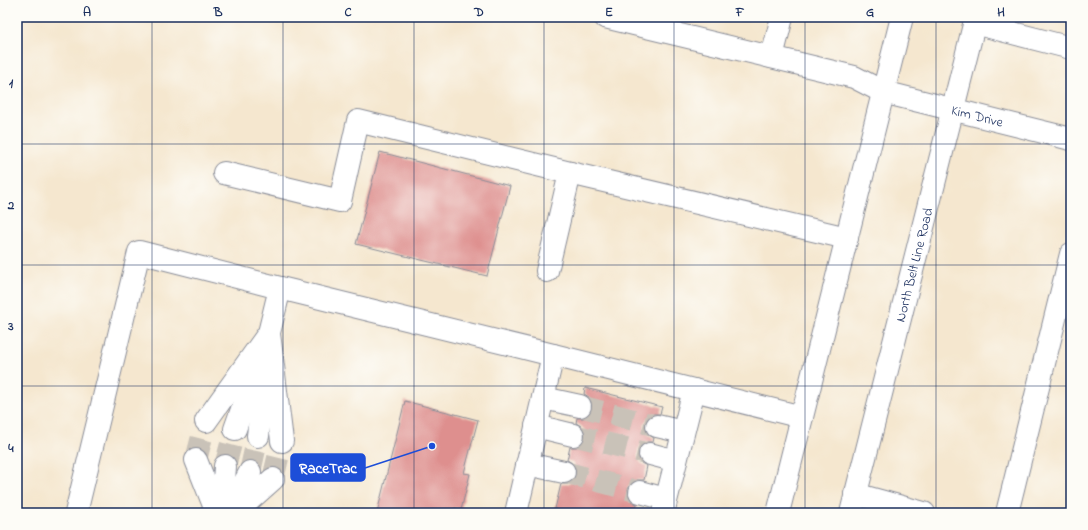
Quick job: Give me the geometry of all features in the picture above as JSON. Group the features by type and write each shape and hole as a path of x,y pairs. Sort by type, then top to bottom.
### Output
{"main road":[{"name":"Kim Drive","path":"605,17 854,77 883,92 1071,139"},
{"path":"772,57 782,17"},
{"path":"778,513 902,17"},
{"path":"975,20 1071,48"},
{"name":"North Belt Line Road","path":"853,504 975,20"},
{"path":"224,173 340,201 358,121 570,173 847,238"},
{"path":"548,271 570,173"},
{"path":"76,513 139,252 802,417"},
{"path":"1007,513 1071,254"},
{"path":"234,429 269,333 280,288"},
{"path":"206,421 269,333"},
{"path":"258,436 269,333"},
{"path":"269,333 282,441"},
{"path":"517,513 552,355"},
{"path":"640,492 665,506 694,390"},
{"path":"543,398 580,406"},
{"path":"536,426 573,435"},
{"path":"657,426 683,432"},
{"path":"650,454 676,460"},
{"path":"196,460 217,513"},
{"path":"527,464 564,472"},
{"path":"222,513 225,466"},
{"path":"228,513 250,472"},
{"path":"236,513 273,479"},
{"path":"853,504 924,513"}],"building":[{"path":"380,152 510,186 487,276 356,244"},
{"path":"585,388 662,407 660,414 653,414 645,423 645,430 654,438 653,442 647,442 641,445 638,451 638,457 641,463 647,466 644,480 637,480 631,483 628,489 628,495 631,501 637,504 635,513 554,513 561,484 568,484 573,481 576,475 576,468 567,460 570,447 577,447 582,444 585,438 585,431 576,423 577,418 584,418 589,415 592,409 592,402 589,397 584,394"},
{"path":"405,401 478,420 464,473 470,474 461,510 455,508 454,513 377,513"}],"tunnel":[{"path":"580,406 657,426"},
{"path":"196,460 206,421"},
{"path":"225,466 235,429"},
{"path":"573,435 650,454"},
{"path":"250,472 258,436"},
{"path":"273,479 282,441"},
{"path":"564,472 640,492"}],"place":[{"name":"RaceTrac","path":"432,446"}]}
